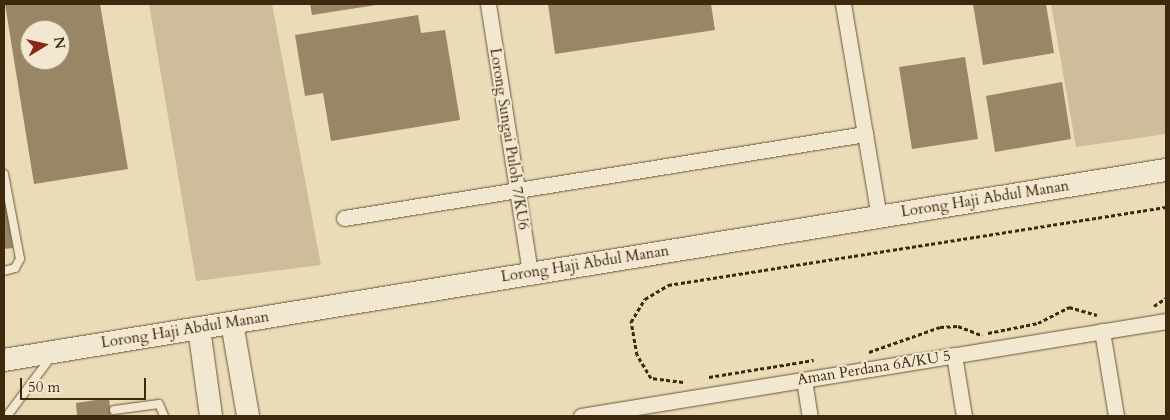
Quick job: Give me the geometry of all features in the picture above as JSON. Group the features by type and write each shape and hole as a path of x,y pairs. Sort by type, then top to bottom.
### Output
{"street":[{"name":"Lorong Sungai Puloh 7/KU6","path":"488,4 530,274"},
{"path":"843,4 879,216"},
{"path":"344,218 517,192 865,134"},
{"name":"Lorong Haji Abdul Manan","path":"4,360 1166,170"},
{"name":"Aman Perdana 6A/KU 5","path":"581,416 658,410 804,380 1166,321"},
{"path":"232,322 248,416"},
{"path":"198,328 211,416"},
{"path":"1102,331 1116,416"},
{"path":"954,355 964,416"},
{"path":"804,380 810,416"}],"lane":[{"path":"4,174 20,259 15,268 4,271"},
{"path":"7,416 55,352"},
{"path":"114,410 159,404 164,416"}],"path":[{"path":"692,381 651,378 638,355 631,322 645,299 668,285 1166,206"},
{"path":"1146,309 1166,298"},
{"path":"859,354 940,327 958,326 982,335 1038,323 1069,307 1105,315"},
{"path":"701,379 821,359"}],"shaded area":[{"path":"149,4 272,4 321,265 196,281"},
{"path":"1051,4 1166,4 1166,134 1076,147"}],"building":[{"path":"5,4 100,4 128,169 34,184"},
{"path":"310,4 376,4 376,5 312,15"},
{"path":"548,4 711,4 715,30 555,54"},
{"path":"973,4 1046,4 1054,53 983,65"},
{"path":"418,15 421,33 445,30 460,120 331,141 323,93 305,96 295,35"},
{"path":"965,57 978,139 912,149 899,67"},
{"path":"1062,82 1071,139 995,152 986,96"},
{"path":"4,194 13,248 4,249"},
{"path":"109,398 111,416 77,416 76,403"}]}
